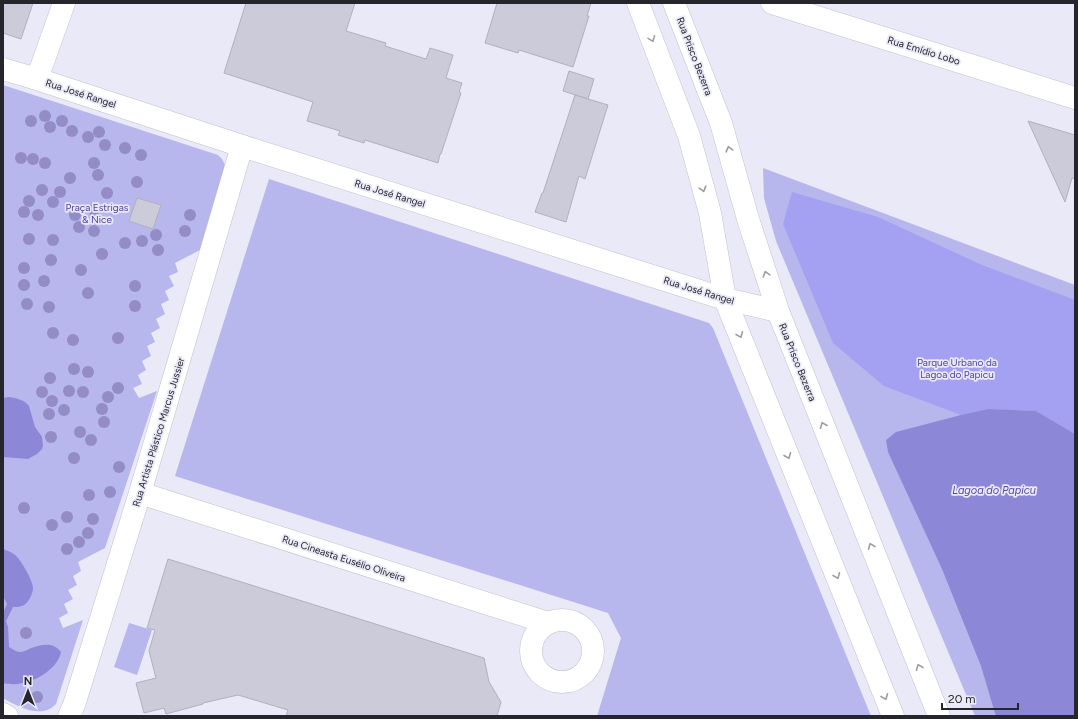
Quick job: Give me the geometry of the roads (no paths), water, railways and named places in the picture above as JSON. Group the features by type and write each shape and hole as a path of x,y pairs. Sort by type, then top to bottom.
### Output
{"street":[{"path":"37,79 64,3"},
{"path":"638,3 689,136 710,213 725,299 893,716"},
{"name":"Rua Prisco Bezerra","path":"674,3 721,123 748,219 778,311 939,716"},
{"name":"Rua Emídio Lobo","path":"772,3 1075,98"},
{"name":"Rua José Rangel","path":"3,69 725,299 778,311"},
{"name":"Rua Artista Plástico Marcus Jussier","path":"69,716 74,705 140,493 242,146"},
{"name":"Rua Cineasta Eusélio Oliveira","path":"140,493 548,623"},
{"path":"3,714 7,716"}],"water":[{"path":"9,397 23,401 29,406 35,427 42,437 42,449 28,459 3,457 3,398"},
{"name":"Lagoa do Papicu","path":"988,409 1036,411 1075,434 1075,716 996,716 981,666 942,569 888,452 886,440 896,432"},
{"path":"3,549 13,553 19,559 33,585 33,590 28,601 22,606 13,607 6,621 8,627 9,647 20,652 38,646 50,645 54,646 61,652 56,663 46,673 34,680 17,684 3,683 3,613 7,604 3,596"}],"park label":[{"name":"Praça Estrigas & Nice","path":"97,212"},
{"name":"Parque Urbano da Lagoa do Papicu","path":"957,368"}]}
